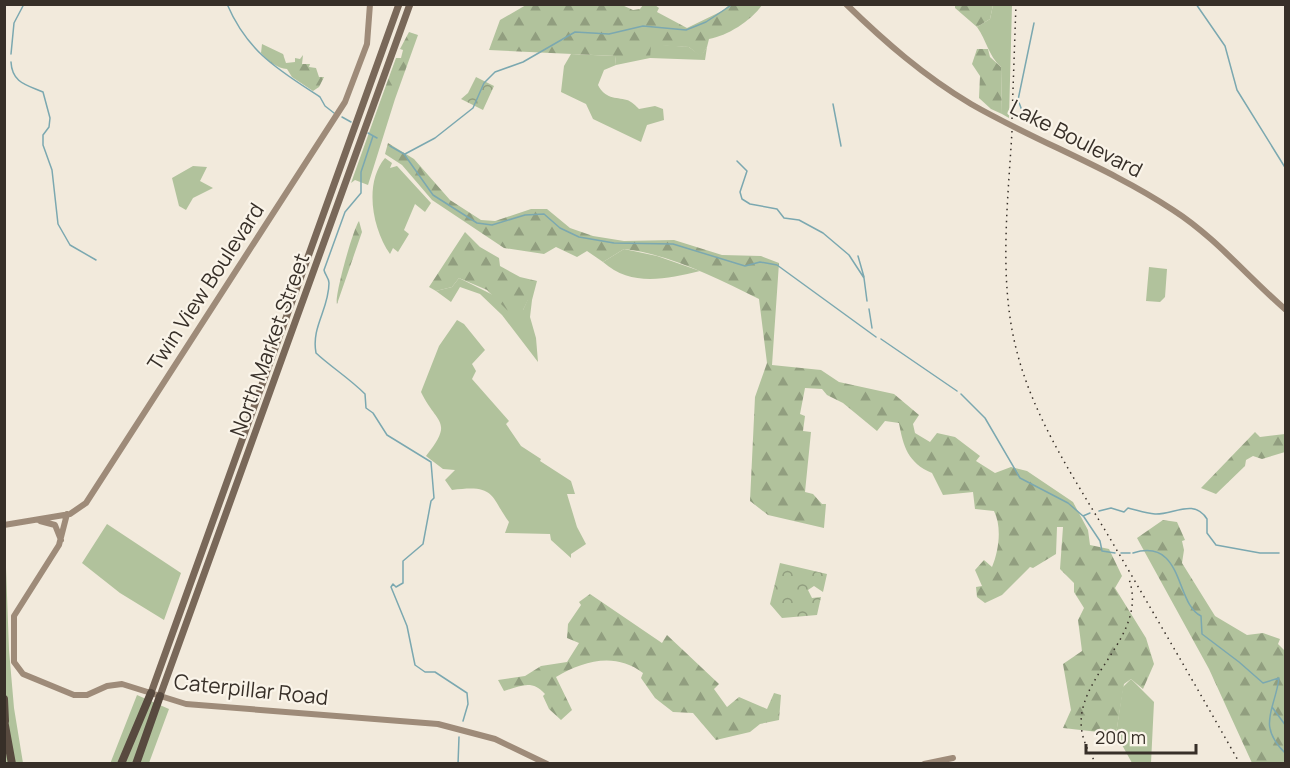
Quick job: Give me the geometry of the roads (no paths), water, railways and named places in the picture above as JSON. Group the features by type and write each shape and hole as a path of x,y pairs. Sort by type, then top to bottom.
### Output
{"highway":[{"path":"121,764 151,693"},
{"path":"136,764 160,696"},
{"path":"4,699 4,721 12,764"}],"main road":[{"name":"North Market Street","path":"151,693 399,4"},
{"name":"North Market Street","path":"160,696 410,4"}],"street":[{"name":"Twin View Boulevard","path":"4,525 67,514 77,511 86,503 342,107 353,86 367,44 370,4"},
{"name":"Lake Boulevard","path":"846,4 907,61 960,97 1024,132 1122,180 1173,210 1208,237 1286,310"},
{"name":"Caterpillar Road","path":"67,514 61,541 14,616 12,640 15,667 28,676 74,695 87,695 118,684 186,704 438,724 495,739 547,764"},
{"path":"30,520 55,525 61,541"},
{"path":"924,764 953,758"}],"waterway":[{"path":"11,54 14,23 24,4"},
{"path":"227,4 235,21 255,48 278,69 320,97 325,106 334,113"},
{"path":"405,154 435,138 473,108 484,83 495,72 523,62 575,32 609,34 643,26 686,30 706,22 733,4"},
{"path":"1196,4 1225,46 1237,90 1286,169"},
{"path":"1026,121 1018,100 1034,23"},
{"path":"11,62 17,79 43,92 50,118 49,127 43,135 43,145 52,170 58,224 70,245 96,260"},
{"path":"833,104 841,146"},
{"path":"342,117 351,122"},
{"path":"368,133 377,138"},
{"path":"373,136 361,172 361,193 345,212 324,270 329,281 328,292 316,335 316,353 365,394 366,408 373,413 387,435 431,462 434,498 431,501 423,544 403,561 403,583 396,587 393,584 391,587 407,626 415,665 425,672 435,672 467,693 468,704 463,721"},
{"path":"390,146 404,154 433,195 477,223 492,225 525,215 544,214 560,228 579,237 614,243 673,244 745,266 760,262 777,265 876,337"},
{"path":"737,161 747,171 740,192 742,199 750,204 777,209 784,218 799,220 823,233 849,255 864,278 867,301"},
{"path":"858,256 864,277"},
{"path":"869,309 872,328"},
{"path":"881,339 957,391"},
{"path":"961,394 985,418 1020,478 1068,503 1083,516 1090,513"},
{"path":"1099,511 1111,508 1124,512 1128,508 1162,514 1183,509 1196,509 1207,519 1207,533 1216,545 1260,553 1279,553"},
{"path":"1084,517 1100,541 1102,551 1115,553"},
{"path":"1133,553 1149,551 1161,554 1170,563 1193,609 1201,616 1202,634 1263,683 1279,678 1270,726 1277,744 1286,754"},
{"path":"1121,553 1130,553"},
{"path":"1272,707 1286,726"},
{"path":"458,764 459,737"}],"railway":[{"path":"1012,119 1016,4"},
{"path":"1012,131 1006,238 1007,292 1015,344 1032,398 1071,474 1240,764"},
{"path":"1097,764 1083,738 1082,714 1089,691 1126,627 1132,604 1129,579"}]}
